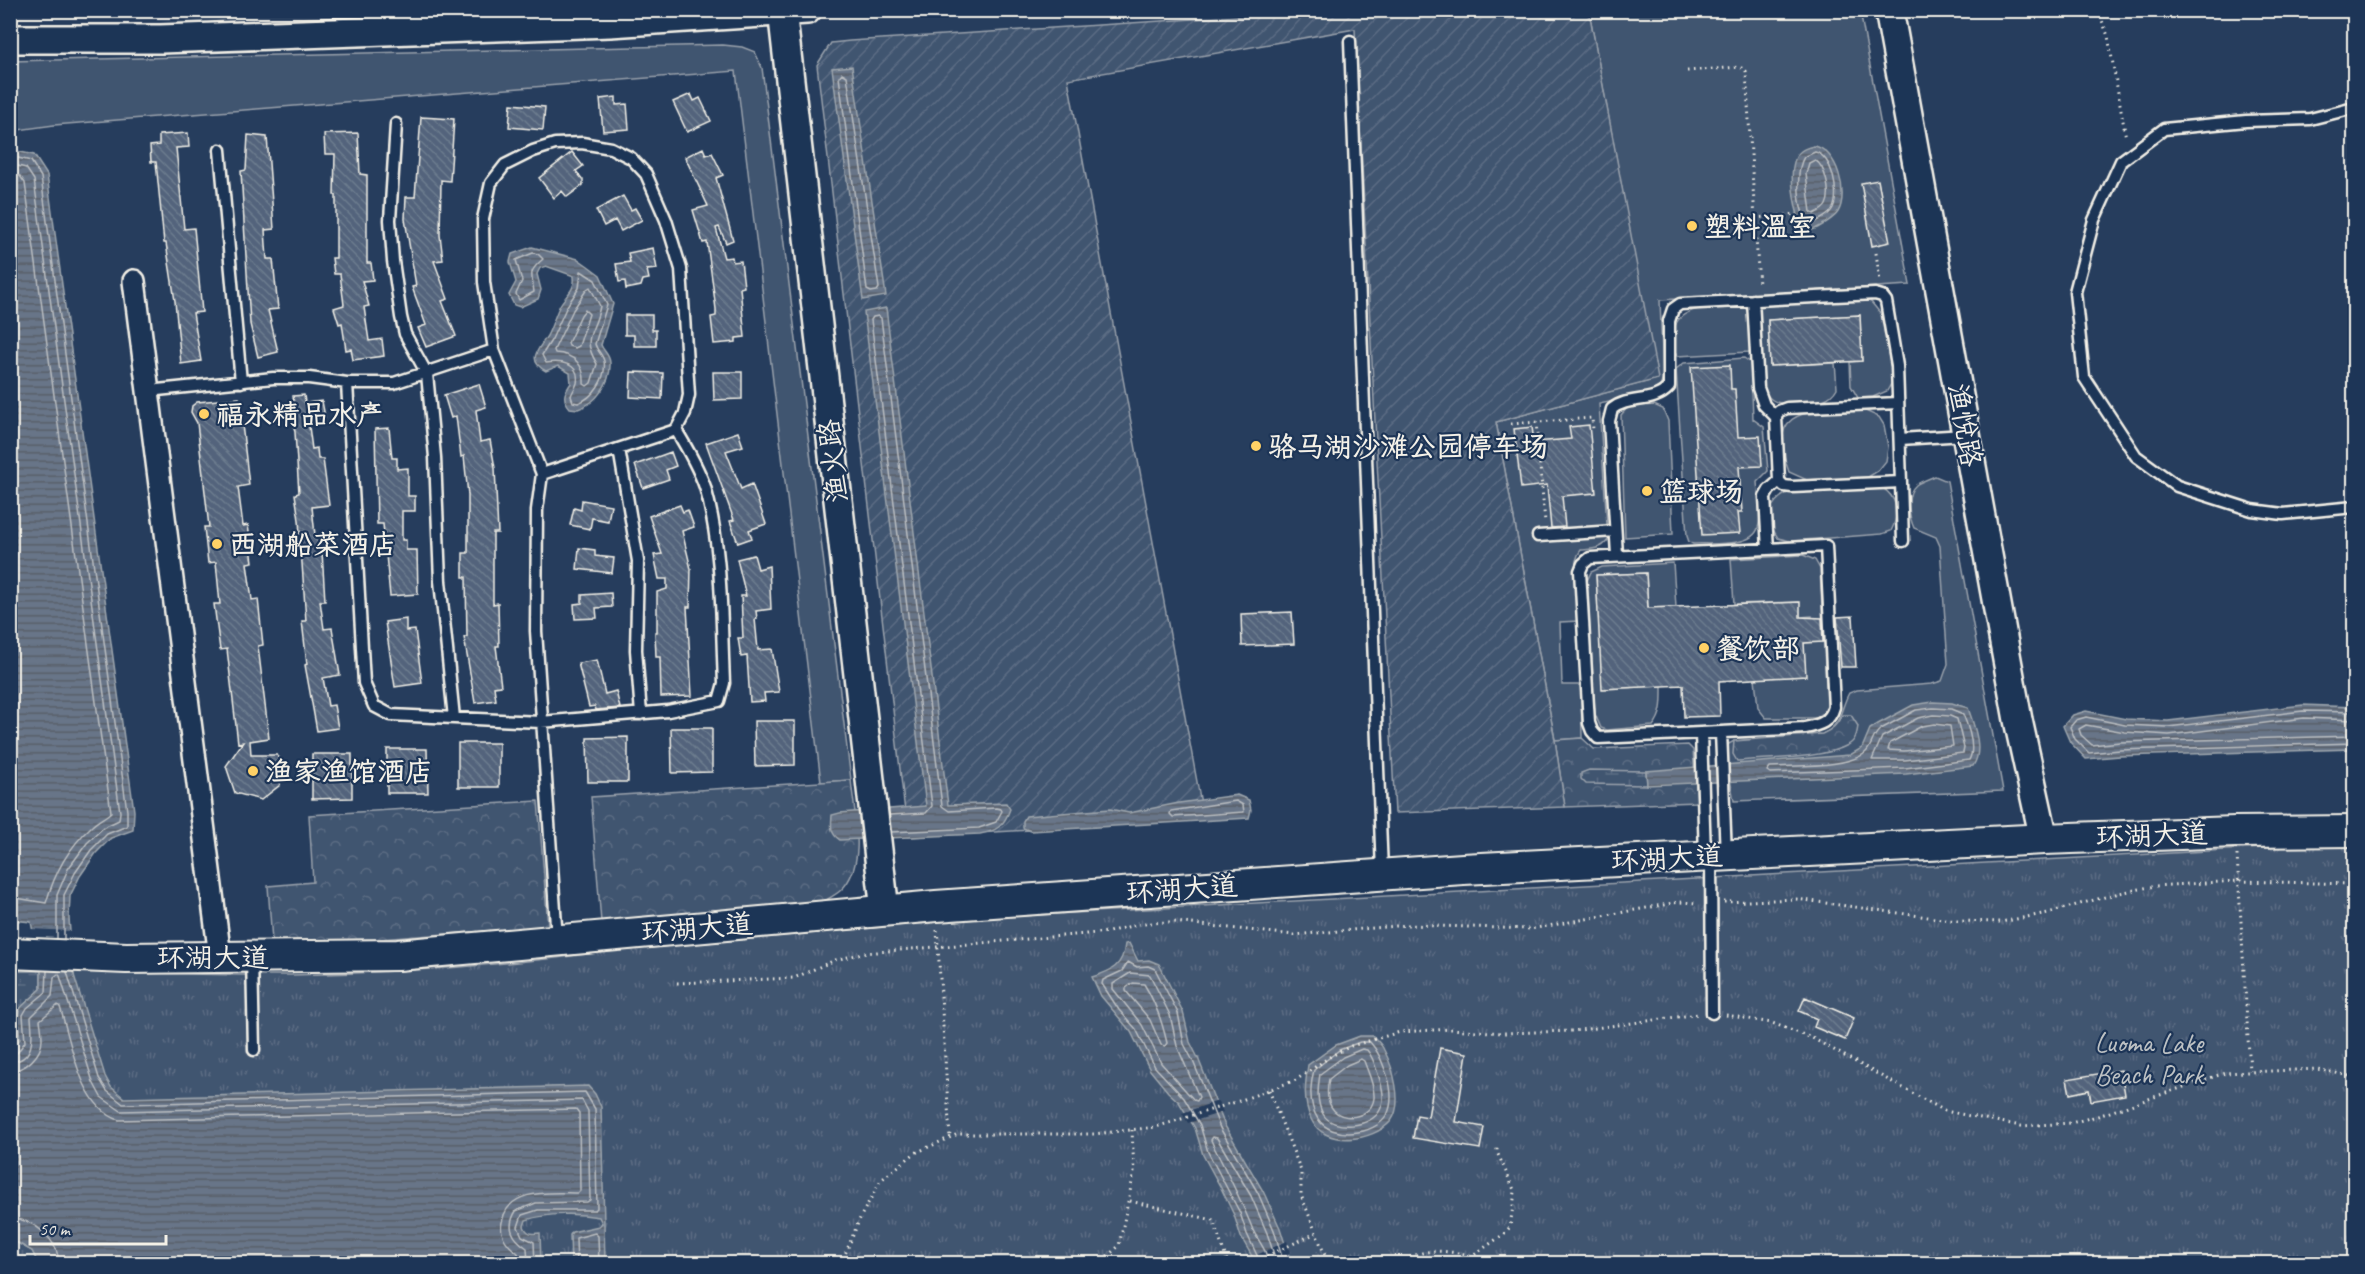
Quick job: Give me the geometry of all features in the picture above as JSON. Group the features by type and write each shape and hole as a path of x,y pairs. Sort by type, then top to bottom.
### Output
{"main road":[{"name":"环湖大道","path":"10,953 126,958 398,956 936,906 1382,875 2044,839 2235,832 2355,831"}],"street":[{"name":"渔悦路","path":"1889,10 2018,720 2044,839"},
{"path":"10,39 161,39 610,23 790,11"},
{"name":"渔火路","path":"790,11 885,911"},
{"path":"135,281 220,957"}],"lane":[{"path":"1350,41 1382,875"},
{"path":"2355,108 2310,119 2246,121 2164,129 2121,161 2094,220 2075,292 2084,377 2136,456 2177,486 2252,510 2283,514 2355,507"},
{"path":"396,124 390,220 395,273 405,334 427,374 435,457 440,581 454,718"},
{"path":"542,474 676,430 685,413 689,395 681,269 666,220 646,174 631,158 611,148 582,143 555,144 533,151 506,165 492,183 483,219 484,282 494,350 542,474 537,510 535,579 541,722 557,941"},
{"path":"220,150 241,382"},
{"path":"1617,555 1609,422 1612,409 1617,404 1662,395 1669,387 1669,321 1673,309 1680,304 1756,300 1880,295 1886,301 1896,366 1903,541"},
{"path":"1756,300 1758,388 1764,405 1776,417"},
{"path":"148,391 309,378 347,383 394,383 494,350"},
{"path":"347,383 364,683 374,706 392,715 541,722 668,711 719,701 724,683 719,558 704,487 690,453 676,430"},
{"path":"1898,403 1787,408 1779,411 1776,417 1779,481 1784,486 1901,482"},
{"path":"1899,439 1966,435"},
{"path":"620,449 638,561 636,650 641,714"},
{"path":"1768,549 1765,497 1779,481"},
{"path":"1543,536 1615,531"},
{"path":"1826,546 1834,707 1831,716 1823,724 1816,726 1598,738 1589,723 1581,571 1583,564 1590,558 1617,555 1768,549 1826,546"},
{"path":"1712,1013 1711,903 1721,732"},
{"path":"1701,733 1714,856"},
{"path":"252,957 254,1050"}],"path":[{"path":"2098,10 2108,36 2129,155"},
{"path":"1686,71 1740,67 1746,71 1755,218 1756,300"},
{"path":"1755,218 1797,214"},
{"path":"1876,253 1880,295"},
{"path":"1511,424 1592,418 1594,439"},
{"path":"1536,422 1543,536"},
{"path":"2235,832 2250,1071"},
{"path":"677,983 794,978 835,960 865,953 1109,932 1131,925 1154,922 1174,922 1294,935 1407,925 1531,929 1680,902 1711,903 1796,899 1947,920 2001,922 2048,913 2119,893 2146,888 2238,881 2355,884"},
{"path":"936,906 950,1138"},
{"path":"841,1263 861,1216 881,1180 915,1153 958,1134 1094,1134 1156,1127 1296,1080 1351,1046 1400,1032 1451,1029 1503,1033 1573,1031 1712,1013 1772,1023 1812,1038 1945,1112 2022,1126 2071,1123 2225,1073 2317,1069 2355,1077"},
{"path":"1269,1090 1301,1171 1301,1195 1328,1263 1331,1263"},
{"path":"1098,1263 1119,1246 1130,1201 1134,1172 1132,1130"},
{"path":"1400,1263 1412,1254 1426,1250 1474,1255 1504,1234 1510,1227 1515,1192 1500,1160 1497,1146"},
{"path":"1130,1201 1213,1220 1228,1263"},
{"path":"1250,1263 1316,1233"}],"green space":[{"path":"1319,11 1589,11 1658,379 1496,422 1555,740 1565,807 1395,813 1355,29 1068,79 1204,820 908,837 817,65 831,43"},
{"path":"1589,11 1860,11 1910,285 1660,300 1663,379 1659,389 1653,393 1599,404 1608,540 1599,547 1581,550 1577,556 1575,574 1579,621 1560,622 1562,685 1581,685 1582,738 1555,740 1496,422 1657,379"},
{"path":"723,45 742,47 755,52 762,68 851,780 821,782 736,71 54,125 11,131 10,61"},
{"path":"1863,299 1871,302 1881,314 1891,368 1892,382 1887,391 1873,397 1858,398 1851,386 1850,362 1862,361 1860,315 1768,320 1770,366 1835,363 1837,388 1831,396 1818,401 1787,404 1771,399 1762,383 1760,371 1758,312 1760,307 1765,304"},
{"path":"1744,306 1748,312 1751,349 1749,352 1677,356 1674,349 1674,334 1676,324 1682,316 1712,307"},
{"path":"1744,358 1751,363 1753,419 1764,427 1768,471 1757,482 1760,511 1758,528 1748,539 1739,542 1693,544 1689,542 1687,536 1676,369 1684,363"},
{"name":"篮球场","path":"1654,405 1663,409 1668,421 1673,534 1625,537 1621,415 1628,407"},
{"path":"1861,409 1879,417 1884,425 1888,447 1886,461 1878,471 1868,477 1807,480 1789,472 1783,450 1783,434 1788,423 1798,416 1811,412"},
{"path":"1935,476 1947,481 2003,791 1734,801 1725,751 1727,745 1734,741 1822,734 1829,731 1837,722 1849,693 1857,690 1932,684 1942,681 1948,664 1940,546 1936,537 1914,528 1909,506 1910,494 1916,485"},
{"path":"1881,487 1891,496 1896,506 1896,518 1891,531 1882,534 1790,541 1778,538 1771,524 1772,506 1789,492"},
{"path":"1803,555 1815,560 1820,569 1827,706 1816,718 1766,718 1758,708 1755,678 1805,676 1804,643 1814,642 1812,616 1800,617 1799,602 1734,604 1731,559"},
{"path":"1673,563 1676,607 1648,608 1646,573 1596,575 1603,689 1662,686 1660,712 1653,726 1607,730 1601,728 1595,714 1587,581 1591,572 1602,567"},
{"path":"1842,715 1851,715 1858,726 1857,734 1848,745 1837,750 1794,757 1737,761 1733,754 1734,741 1822,734 1834,727"},
{"path":"1582,738 1594,749 1688,745 1693,750 1697,802 1565,807 1555,740"},
{"path":"1589,770 1646,771 1647,785 1586,784 1581,779 1581,773"},
{"path":"851,780 857,838 854,866 841,890 821,903 601,922 591,797"},
{"path":"538,801 548,926 380,939 272,941 268,886 313,882 309,815"},
{"name":"Luoma Lake Beach Park","path":"2354,843 2354,1263 87,1263 74,971 265,975 409,971 982,918"},
{"path":"11,971 41,971 41,989 22,1006 18,1014 20,1039 11,1050"},
{"path":"10,1239 32,1251 38,1263 11,1263"}],"water":[{"path":"852,66 886,296 863,300 832,68"},
{"path":"1814,146 1822,149 1835,163 1842,195 1841,204 1835,216 1813,230 1808,230 1802,229 1792,177 1796,157 1801,151"},
{"path":"11,150 34,155 47,175 134,811 133,830 111,838 96,853 70,896 69,918 73,972 105,1076 111,1087 124,1098 588,1086 601,1107 605,1263 571,1263 570,1235 572,1232 599,1226 602,1223 599,1217 572,1214 526,1220 524,1226 526,1231 540,1233 541,1263 38,1263 32,1251 11,1239 10,1050 20,1039 18,1014 20,1009 41,989 41,971 31,922 13,920 11,916"},
{"path":"532,247 578,259 588,266 600,275 613,304 601,345 610,360 608,377 597,397 578,409 570,408 565,398 571,383 570,373 558,366 546,371 536,363 535,358 560,305 572,289 574,276 546,266 540,268 537,274 541,290 538,299 520,307 514,305 509,295 516,282 510,262 512,254"},
{"path":"886,308 948,805 1006,803 1010,809 999,827 980,834 840,840 834,835 832,829 832,815 840,813 926,806 864,312"},
{"path":"1933,702 1952,703 1968,708 1978,745 1978,753 1973,766 1906,774 1647,785 1646,771 1850,755 1862,748 1870,729 1913,705"},
{"path":"2303,705 2354,707 2354,749 2086,759 2070,742 2063,726 2073,715 2086,711 2126,719 2168,721"},
{"path":"1237,795 1249,800 1251,810 1249,818 1031,831 1023,828 1026,816 1110,809 1129,813"},
{"path":"1129,943 1138,961 1149,960 1159,964 1183,1012 1190,1042 1225,1126 1263,1191 1280,1228 1291,1263 1256,1263 1241,1237 1234,1215 1203,1155 1195,1128 1179,1102 1150,1070 1131,1032 1101,996 1092,977 1119,963 1125,944"},
{"path":"1360,1036 1373,1036 1382,1046 1387,1057 1396,1086 1395,1114 1391,1121 1373,1134 1349,1139 1337,1138 1317,1128 1311,1119 1305,1092 1308,1065 1336,1045"}],"pier":[{"path":"30,929 71,931 74,971 38,971"},
{"path":"1218,1101 1223,1112 1188,1123 1182,1113"},
{"path":"1287,1241 1290,1253 1267,1263 1253,1264 1250,1258"}],"building":[{"path":"691,94 694,101 700,98 711,121 687,132 673,102"},
{"path":"616,97 616,105 627,104 629,129 603,131 600,99"},
{"path":"511,104 545,107 543,130 509,127"},
{"path":"421,117 454,119 450,181 441,180 440,235 443,260 434,261 448,299 442,301 456,336 426,347 418,328 426,325 412,287 416,286 405,219 406,197 415,197"},
{"path":"188,133 189,147 176,148 184,229 194,228 202,312 193,313 201,361 181,364 175,301 166,243 164,243 156,162 151,162 150,146 159,145 159,135"},
{"path":"358,133 360,174 367,175 367,263 371,263 373,280 362,281 369,306 364,307 369,341 382,339 384,356 353,360 351,349 346,350 342,323 339,324 334,308 344,305 340,274 334,274 332,258 336,258 335,154 325,154 324,134"},
{"path":"248,135 267,137 274,229 265,230 267,259 273,259 278,309 268,310 278,352 258,357 250,324 241,171 246,170"},
{"path":"703,148 706,155 712,153 723,175 716,178 733,240 726,243 719,227 716,228 724,258 732,257 733,262 741,261 744,287 740,288 745,337 736,338 736,342 714,344 711,317 716,316 716,309 707,242 703,243 693,210 708,206 685,157"},
{"path":"572,152 583,166 576,171 583,180 583,185 567,197 562,191 554,198 539,178"},
{"path":"1878,180 1890,242 1872,246 1861,183"},
{"path":"623,196 631,210 635,208 642,220 621,231 615,220 604,226 596,210"},
{"path":"653,248 657,269 647,270 649,279 643,280 641,286 626,289 625,281 619,282 616,264 630,262 628,253"},
{"path":"625,315 652,315 652,330 656,330 656,346 634,346 634,335 625,335"},
{"path":"1860,315 1862,361 1770,366 1768,320"},
{"path":"1730,365 1731,389 1735,389 1738,437 1760,436 1762,466 1739,467 1742,512 1738,512 1740,533 1702,535 1691,367"},
{"path":"631,372 663,373 662,399 630,397"},
{"path":"713,372 742,372 742,399 714,400"},
{"path":"479,384 486,407 476,410 480,442 490,440 495,468 498,533 493,533 493,604 498,603 499,646 496,646 501,686 494,687 496,700 475,703 464,637 467,637 466,577 463,577 463,553 468,553 468,495 464,456 461,457 456,416 451,418 444,395"},
{"path":"304,395 305,403 322,401 325,417 308,419 312,449 317,448 318,459 323,459 329,505 312,507 315,535 321,535 325,601 320,601 324,629 332,628 340,675 323,678 328,706 334,705 338,728 317,731 305,665 307,664 302,621 306,621 295,494 299,493 295,432 290,405 294,405 293,396"},
{"path":"239,398 249,485 238,487 243,526 248,525 253,562 247,563 252,600 258,599 263,645 258,646 269,738 250,741 251,755 277,755 283,763 280,785 261,800 235,793 226,766 243,742 238,743 227,649 220,650 214,604 220,604 216,562 208,563 204,527 209,527 197,423 191,412 192,406 197,402"},
{"path":"1589,425 1596,493 1562,496 1565,527 1551,528 1547,485 1521,488 1514,429 1532,427 1534,442 1571,439 1569,427"},
{"path":"389,428 392,458 397,458 397,469 408,468 408,496 415,496 415,511 402,511 402,540 406,540 406,550 417,550 418,594 390,596 383,524 377,524 375,429"},
{"path":"738,432 743,446 726,451 741,489 752,484 766,524 749,530 752,538 738,543 730,521 734,520 706,443"},
{"path":"671,452 676,466 666,470 669,479 643,488 635,465"},
{"path":"582,500 611,505 608,521 592,518 590,529 570,525 574,508 581,510"},
{"path":"680,505 683,512 688,510 694,527 682,531 691,569 690,607 687,607 692,696 661,697 660,657 656,657 655,632 657,632 657,592 667,589 667,579 659,579 654,555 662,554 649,516"},
{"path":"579,548 595,550 595,556 614,558 612,573 577,569"},
{"path":"754,555 758,569 769,566 771,609 756,611 758,650 772,649 779,692 764,693 765,701 750,702 747,656 741,657 738,638 743,638 741,596 746,596 737,559"},
{"path":"1646,573 1648,608 1800,602 1800,617 1822,618 1823,642 1804,643 1806,676 1719,681 1720,716 1684,717 1683,685 1602,689 1596,575"},
{"path":"611,593 612,607 596,608 597,618 575,619 574,604 582,603 582,595"},
{"path":"1292,612 1294,644 1242,646 1241,614"},
{"path":"1853,616 1856,667 1841,667 1837,617"},
{"path":"406,619 406,631 415,630 422,683 395,687 385,622"},
{"path":"597,660 605,694 616,691 620,708 596,710 595,706 589,707 578,663"},
{"path":"754,721 795,721 795,765 755,766"},
{"path":"671,728 712,728 712,772 672,773"},
{"path":"628,737 628,782 588,782 587,738"},
{"path":"458,743 499,743 499,787 458,787"},
{"path":"387,749 427,749 428,793 387,793"},
{"path":"312,754 352,754 352,798 312,799"},
{"path":"1805,997 1854,1018 1845,1040 1814,1027 1817,1019 1799,1011"},
{"path":"1440,1048 1467,1053 1456,1122 1484,1127 1480,1149 1413,1138 1417,1115 1428,1117"},
{"path":"2121,1070 2125,1095 2091,1101 2089,1090 2070,1094 2067,1079"}],"place":[{"name":"塑料温室","path":"1692,226"},
{"name":"福永精品水产","path":"204,414"},
{"name":"骆马湖沙滩公园停车场","path":"1256,446"},
{"name":"篮球场","path":"1647,491"},
{"name":"西湖船菜酒店","path":"217,544"},
{"name":"餐饮部","path":"1704,648"},
{"name":"渔家渔馆酒店","path":"253,771"}]}
